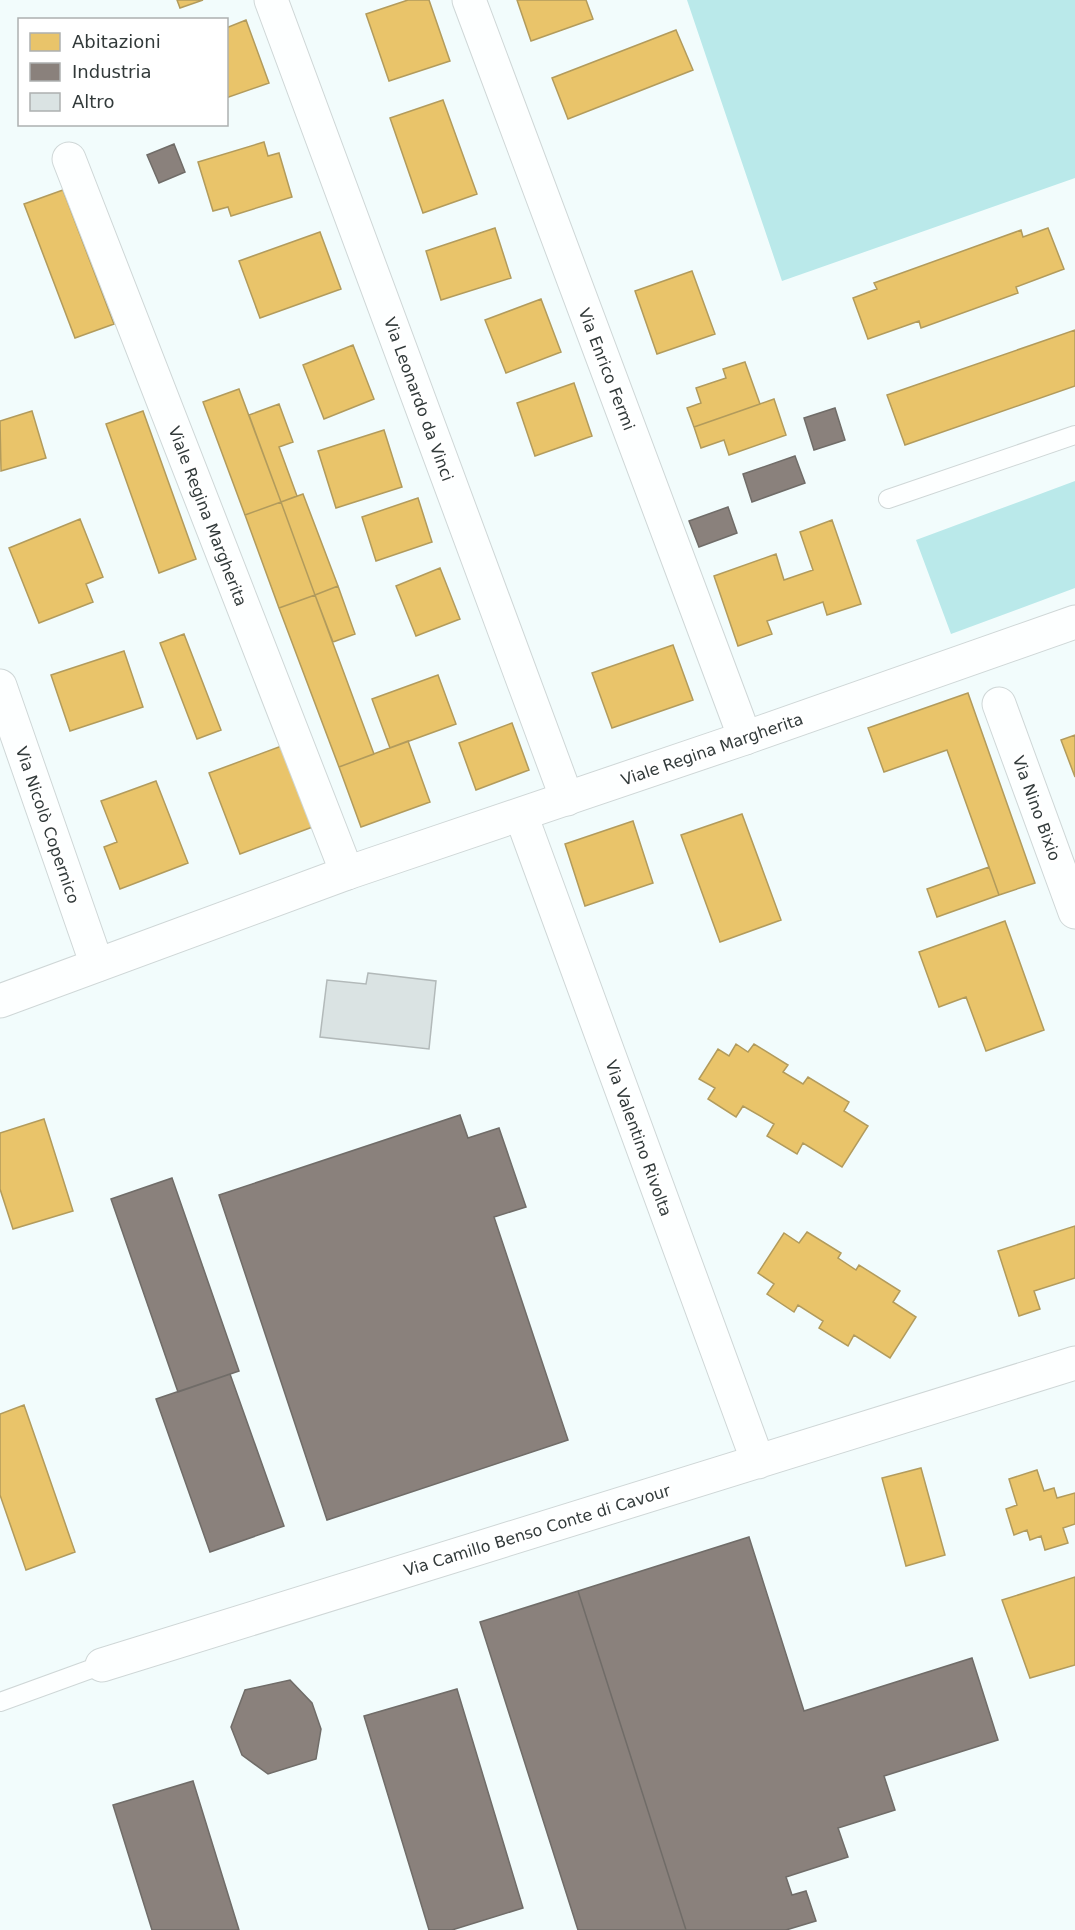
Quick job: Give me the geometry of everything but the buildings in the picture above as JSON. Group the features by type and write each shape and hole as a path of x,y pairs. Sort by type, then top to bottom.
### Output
{"street":[{"name":"Via Leonardo da Vinci","path":"271,0 567,799"},
{"name":"Via Enrico Fermi","path":"469,0 745,738"},
{"name":"Viale Regina Margherita","path":"69,159 347,873"},
{"name":"Viale Regina Margherita","path":"0,1001 347,873 745,738 1075,622"},
{"name":"Via Nicolò Copernico","path":"0,686 97,964"},
{"name":"Via Nino Bixio","path":"999,704 1075,912"},
{"name":"Via Valentino Rivolta","path":"521,815 758,1461"},
{"name":"Via Camillo Benso Conte di Cavour","path":"102,1665 1075,1363"}],"lane":[{"path":"888,499 1075,435"},
{"name":"Via Camillo Benso Conte di Cavour","path":"0,1702 102,1665"}],"shaded area":[{"path":"687,0 1075,0 1075,178 782,281"},
{"path":"1075,481 1075,588 951,634 916,540"}]}
